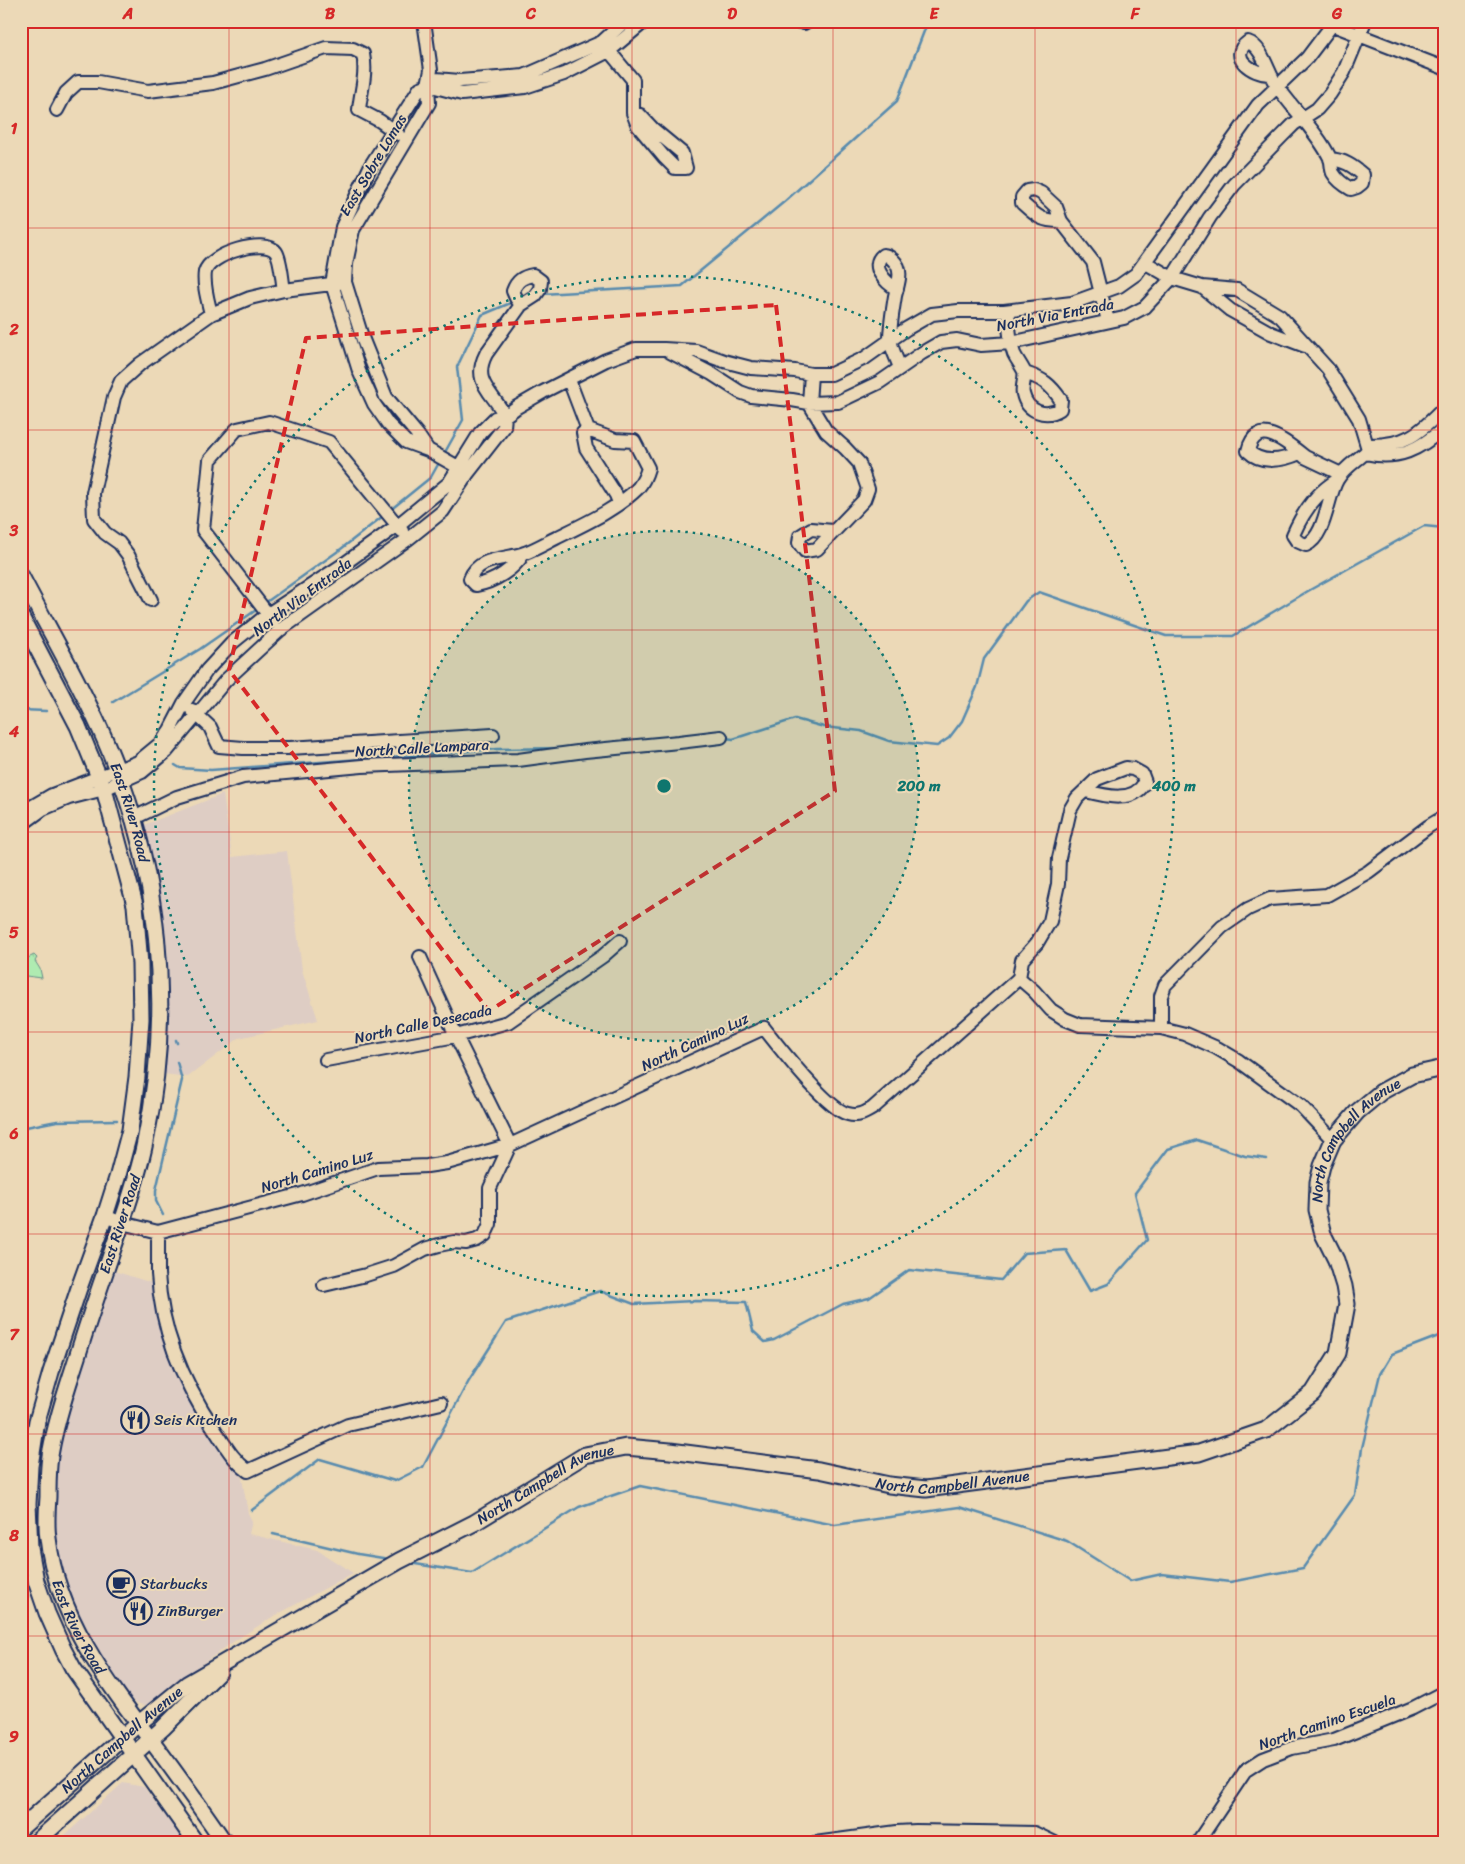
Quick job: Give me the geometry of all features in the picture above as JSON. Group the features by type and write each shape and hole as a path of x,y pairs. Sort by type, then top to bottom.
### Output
{"main road":[{"name":"East River Road","path":"21,576 104,737 119,776 151,892 160,974 160,1042 145,1146 57,1426 51,1451 47,1519 48,1540 55,1572 72,1620 108,1681 225,1843"},
{"name":"East River Road","path":"21,617 78,726 102,783 135,905 141,994 136,1077 130,1130 105,1216 79,1288 37,1420 30,1466 28,1519 31,1556 36,1581 47,1613 63,1649 74,1668 196,1843"},
{"name":"North Campbell Avenue","path":"21,1828 138,1724 187,1684 229,1662 395,1563 474,1522 585,1455 626,1447 670,1451 819,1470 889,1485 926,1489 1199,1453 1266,1430 1312,1393 1338,1353 1347,1304 1336,1260 1324,1234 1317,1210 1318,1182 1322,1166 1333,1140 1357,1112 1381,1092 1412,1075 1444,1068"},
{"name":"North Campbell Avenue","path":"35,1843 134,1754 229,1662"}],"street":[{"name":"East Sobre Lomas","path":"424,21 431,70 428,85 429,103 353,230 346,264 345,282 363,340 386,397 428,450"},
{"path":"605,46 625,21"},
{"path":"428,85 436,79 460,81 524,76 605,46 645,21"},
{"path":"797,21 804,23 807,21"},
{"name":"North Via Entrada","path":"664,349 712,374 740,392 752,396 809,403 838,402 880,382 941,342 957,340 981,346 1011,343 1124,318 1145,306 1172,278 1210,217 1234,185 1282,136 1317,110 1330,94 1344,72 1358,34 1365,21"},
{"path":"1334,23 1444,68"},
{"name":"North Via Entrada","path":"119,776 161,743 184,703 207,670 226,650 268,614 341,566 398,525 449,484 504,427 505,416 517,407 606,360 636,349 664,349 696,352 724,362 751,368 831,374 865,358 932,314 958,311 1008,311 1072,303 1119,286 1136,274 1146,263 1258,105 1306,58 1334,23"},
{"path":"605,46 633,80 633,113 638,126 675,168 686,168 682,152 653,129 640,115 633,113"},
{"path":"57,110 66,93 78,82 98,82 148,90 213,83 326,48 345,48 363,54 365,79 360,96 359,110 407,139"},
{"path":"1269,74 1330,159"},
{"name":"East Sobre Lomas","path":"428,85 420,88 371,166 342,226 332,284 360,371 371,398 388,424 406,442 428,450 463,470"},
{"path":"1061,220 1093,262 1108,321"},
{"path":"211,314 205,284 205,271 210,263 220,256 261,245 269,246 276,252 278,257 284,290"},
{"path":"1146,263 1172,278 1202,287 1237,290 1280,316 1328,370 1350,402 1359,419 1366,449"},
{"path":"151,600 128,555 119,543 105,533 94,519 93,493 114,396 121,381 140,364 211,314 250,298 284,290 345,282"},
{"path":"1202,287 1230,310 1271,333 1307,346"},
{"path":"897,289 890,340 900,368"},
{"path":"505,416 481,380 482,362 521,304"},
{"path":"1008,311 1011,343 1024,373"},
{"path":"811,374 809,403 826,431 859,463 868,489 864,500 833,531"},
{"path":"524,553 592,520 619,502 638,488 648,468 634,441 615,440 588,430 569,380"},
{"path":"371,398 384,392"},
{"path":"1338,478 1326,514 1311,542 1306,545 1300,543 1293,535 1297,526 1325,487 1338,478 1366,449 1405,440 1421,430 1444,408"},
{"path":"280,630 203,530 210,460 237,430 269,422 329,442 408,539"},
{"path":"1366,449 1387,457 1409,451 1429,441 1444,428"},
{"path":"588,430 583,433 586,448 616,494 619,502"},
{"path":"1300,454 1338,478"},
{"name":"North Via Entrada","path":"21,825 43,809 102,783 119,776 142,772 167,751 226,680 280,630 408,539 443,511 463,470"},
{"name":"North Calle Lampara","path":"184,703 210,727 219,746 290,748 493,735"},
{"name":"North Calle Lampara","path":"132,819 177,797 243,777 362,766 518,760 585,750 721,737"},
{"name":"North Via Entrada","path":"21,813 52,795 102,783"},
{"path":"1086,791 1077,798 1070,810 1065,826 1059,858 1058,884 1050,921 1037,943 1022,960 1019,978 1034,990 1051,1010 1064,1020 1080,1025 1161,1028 1201,1040 1239,1061 1301,1106 1333,1140"},
{"path":"1161,1028 1161,996 1165,985 1222,927 1248,909 1270,899 1327,896 1368,872 1429,826 1444,817"},
{"name":"North Calle Desecada","path":"326,1060 456,1036 508,1022 603,956 620,941"},
{"path":"324,1285 394,1266 425,1249 439,1245 471,1242 485,1235 490,1224 490,1188 510,1145 456,1036 420,957"},
{"name":"North Camino Luz","path":"105,1216 122,1223 158,1232 302,1194 378,1168 427,1166 510,1145 764,1028 820,1094 839,1110 857,1116 873,1108 1019,978"},
{"path":"158,1232 158,1276 172,1343 184,1375 197,1400 237,1463 248,1471 348,1425 442,1403"},
{"name":"North Camino Escuela","path":"1197,1843 1246,1770 1263,1760 1292,1748 1334,1740 1413,1708 1444,1692"},
{"path":"815,1843 916,1831 1034,1833 1055,1843"}],"highlighted area":[{"path":"776,305 835,791 489,1011 229,670 306,338"}],"shaded area":[{"path":"223,794 232,857 287,851 302,970 318,1020 239,1038 188,1077 164,1074 168,1023 168,967 154,862 144,825"},
{"path":"114,1271 152,1283 170,1357 183,1385 242,1478 248,1513 252,1521 249,1534 317,1550 353,1573 269,1619 187,1675 155,1703 145,1705 139,1704 130,1698 119,1684 88,1635 77,1612 62,1568 54,1509 58,1452 67,1411"},
{"path":"123,1783 144,1787 185,1843 56,1843"}],"green space":[{"path":"34,955 37,958 35,961 40,969 42,978 26,976 24,971 21,970 23,959"}],"waterway":[{"path":"542,294 682,286 784,202 897,101 928,21"},
{"path":"444,454 463,420 457,367 482,315 513,302"},
{"path":"389,511 431,477 440,461"},
{"path":"265,603 341,549 383,516"},
{"path":"726,738 733,739 795,719 824,727 861,731 889,741 937,746 949,738 962,721 977,687 984,659 1026,601 1039,592 1166,636 1233,636 1308,591 1424,526 1444,528"},
{"path":"113,702 200,649 259,608"},
{"path":"21,710 46,711"},
{"path":"175,765 180,768 211,770 498,749 563,748"},
{"path":"163,1215 156,1201 156,1190 182,1080 177,1062"},
{"path":"21,1128 57,1121 117,1120"},
{"path":"252,1510 320,1459 395,1481 423,1467 469,1380 506,1322 600,1291 634,1304 693,1301 746,1302 753,1331 765,1342 774,1340 843,1304 869,1298 909,1270 1001,1280 1024,1253 1066,1250 1090,1291 1108,1284 1147,1240 1135,1193 1168,1149 1197,1140 1245,1156 1267,1159"},
{"path":"409,1563 472,1573 579,1507 640,1486 835,1525 959,1507 1067,1541 1130,1581 1162,1574 1230,1582 1303,1568 1355,1495 1362,1448 1380,1374 1392,1354 1444,1334"},
{"path":"273,1534 358,1554 389,1559"}],"place":[{"name":"Seis Kitchen","path":"135,1420"},
{"name":"Starbucks","path":"121,1584"},
{"name":"ZinBurger","path":"138,1611"}]}
